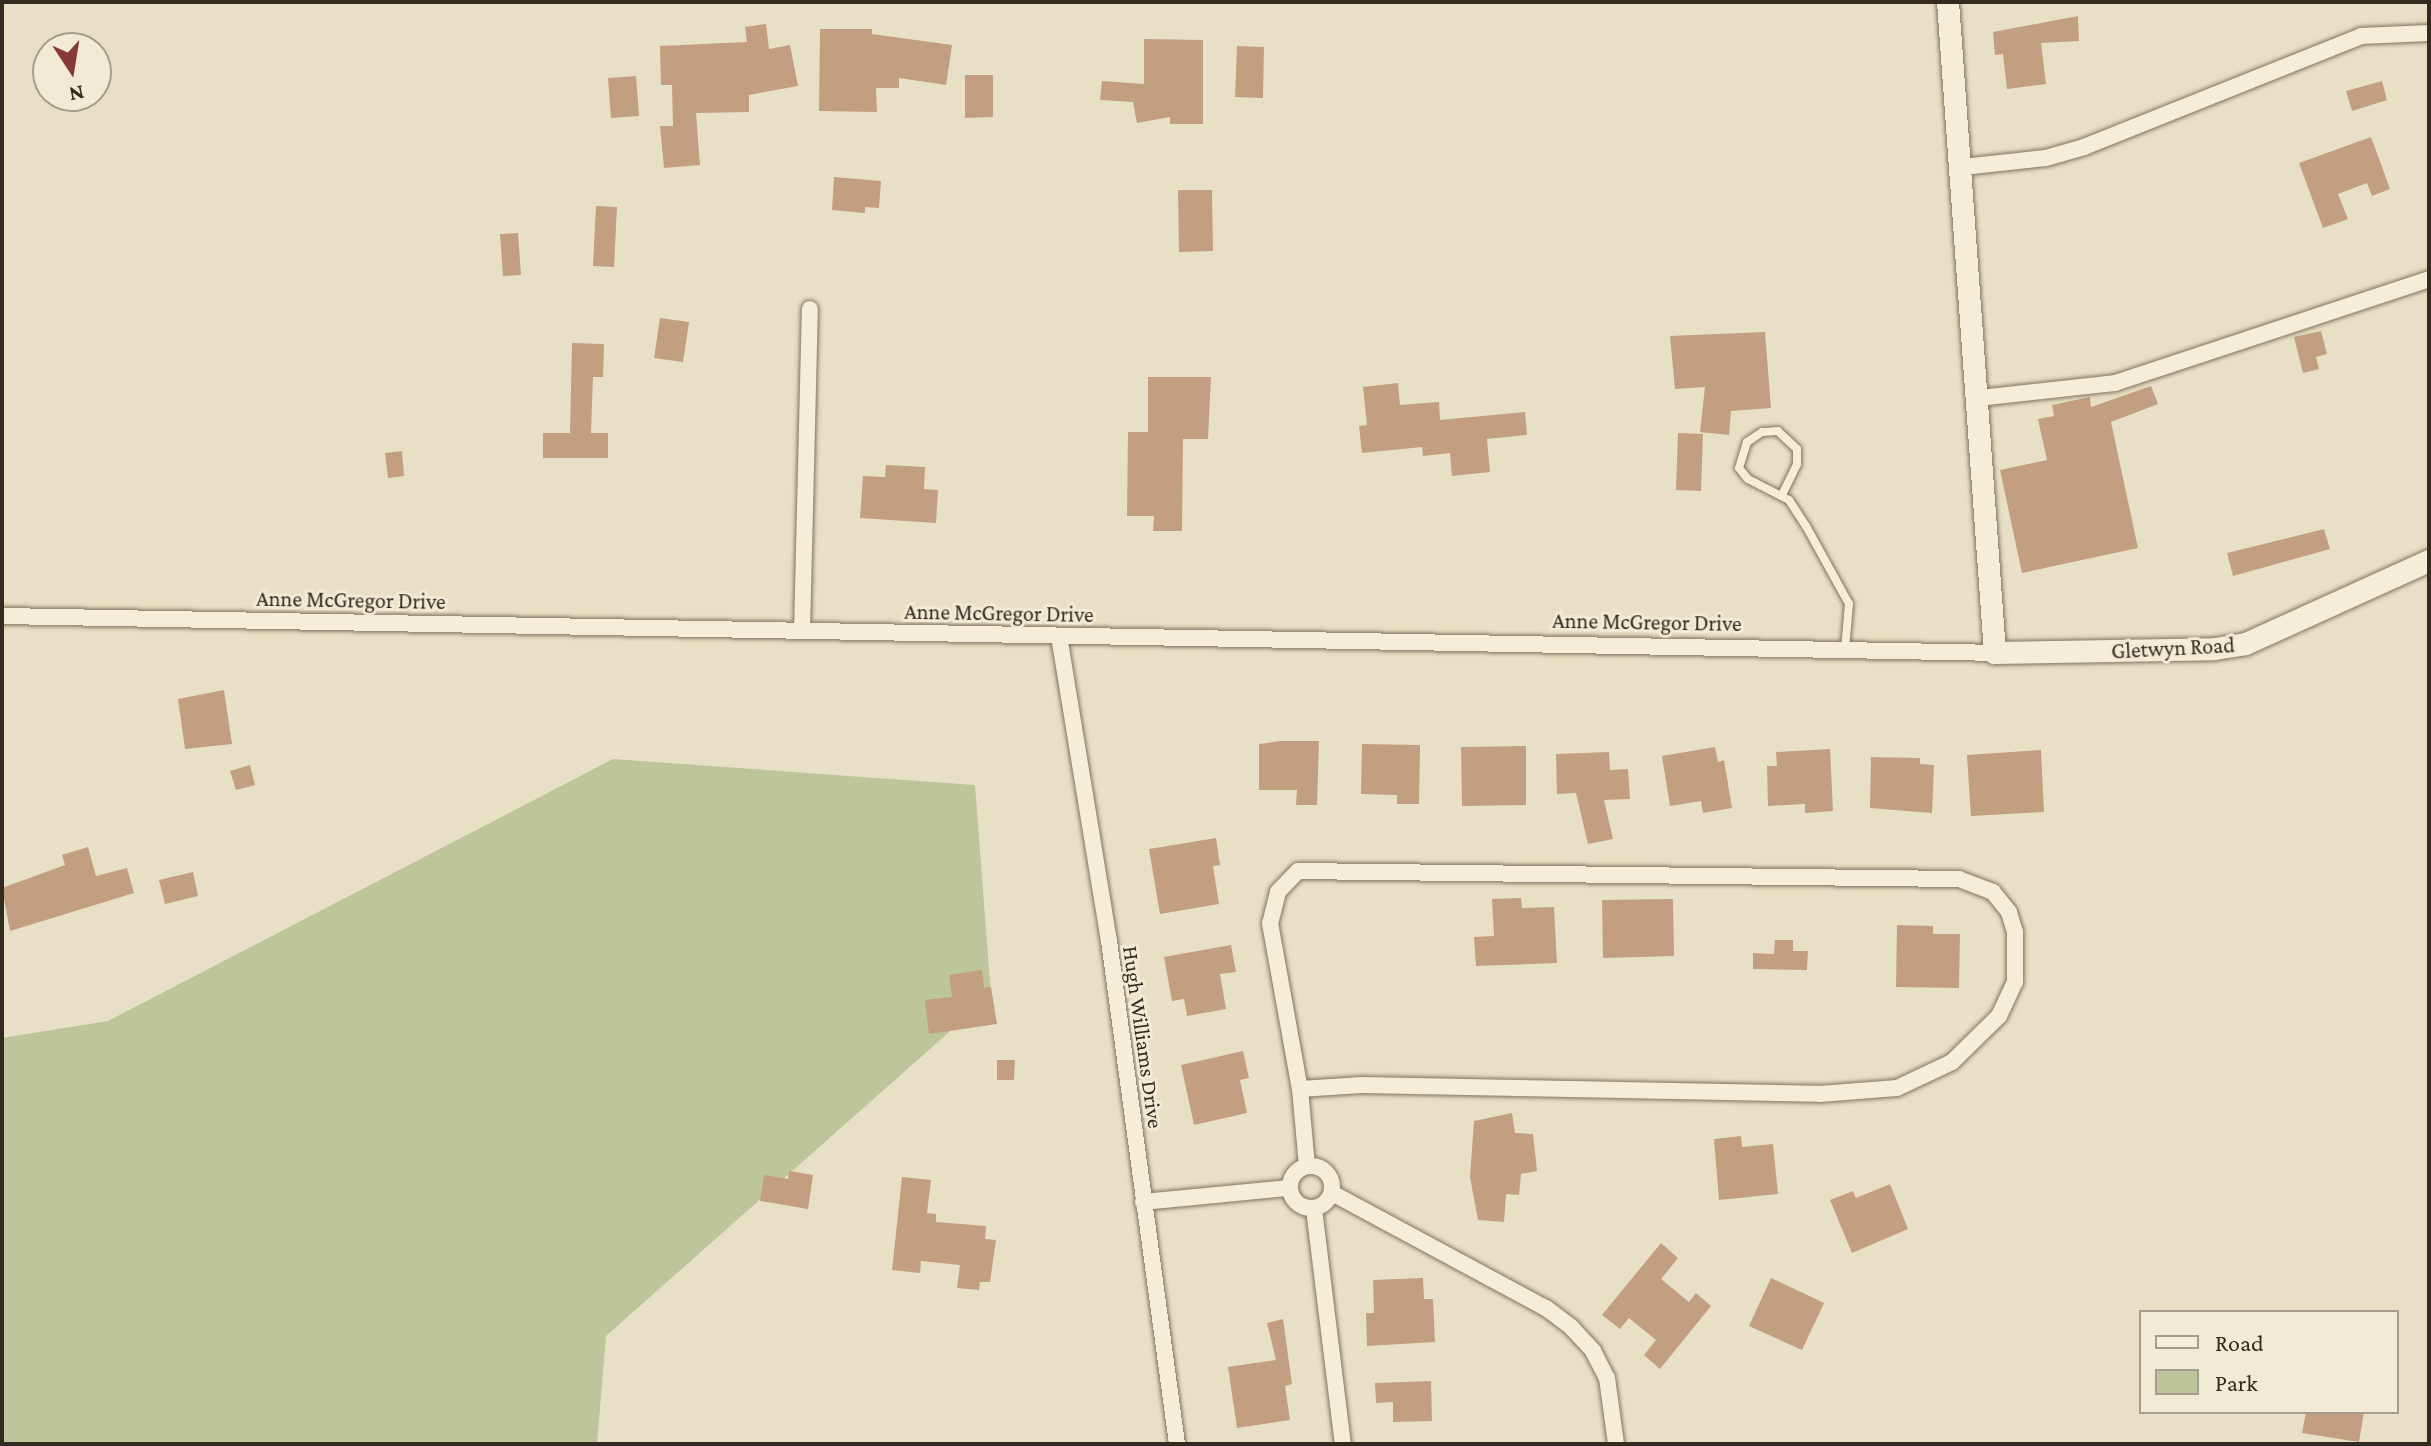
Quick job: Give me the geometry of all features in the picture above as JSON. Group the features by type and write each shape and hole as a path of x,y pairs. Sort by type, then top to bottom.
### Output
{"street":[{"path":"1948,2 1963,167 1995,653"},
{"path":"1963,167 2046,158 2084,147 2361,36 2429,33"},
{"path":"1979,398 2115,383 2429,279"},
{"path":"802,631 810,309"},
{"name":"Gletwyn Road","path":"1995,653 2215,649 2246,644 2429,561"},
{"name":"Anne McGregor Drive","path":"2,616 1995,653"},
{"name":"Hugh Williams Drive","path":"1059,636 1109,941 1177,1444"},
{"path":"1300,1089 1362,1085 1820,1094 1897,1088 1952,1062 1999,1016 2015,982 2015,932 2009,912 1993,892 1959,879 1298,871 1278,892 1270,923 1300,1089 1307,1166"},
{"path":"1307,1166 1291,1178 1289,1188 1294,1201 1314,1209"},
{"path":"1307,1166 1325,1171 1332,1193 1546,1308 1571,1327 1593,1351 1607,1378 1616,1444"},
{"path":"1143,1202 1289,1188"},
{"path":"1314,1209 1332,1193"},
{"path":"1314,1209 1343,1444"}],"lane":[{"path":"1782,495 1797,464 1797,449 1778,431 1762,432 1747,442 1739,468 1748,479 1782,495 1806,526 1849,604 1845,649"}],"green space":[{"path":"613,759 975,785 991,995 606,1336 597,1444 2,1444 2,1038 108,1021"}],"building":[{"path":"2078,16 2079,41 2041,43 2046,84 2007,89 2003,54 1995,55 1993,32"},
{"path":"766,24 769,49 790,45 798,86 749,95 749,112 696,113 700,165 664,168 660,126 673,126 672,85 661,85 660,46 747,42 745,27"},
{"path":"820,29 872,29 872,34 952,45 946,85 899,78 899,88 876,88 877,112 819,111"},
{"path":"1144,39 1203,40 1203,124 1170,124 1170,117 1137,123 1133,102 1100,100 1102,81 1144,84"},
{"path":"1237,46 1264,47 1263,98 1235,97"},
{"path":"965,75 993,75 993,117 965,118"},
{"path":"636,76 639,116 611,118 608,78"},
{"path":"2382,81 2387,100 2352,111 2346,91"},
{"path":"2371,137 2390,189 2372,196 2367,183 2338,194 2348,219 2323,228 2299,163"},
{"path":"834,177 881,181 879,208 865,207 865,213 832,210"},
{"path":"1178,190 1212,190 1213,251 1179,252"},
{"path":"596,206 617,207 614,267 593,266"},
{"path":"518,233 521,275 503,276 500,234"},
{"path":"660,318 689,322 683,362 654,358"},
{"path":"2321,331 2327,354 2316,357 2319,369 2303,373 2294,337"},
{"path":"1765,332 1771,408 1731,411 1729,435 1700,432 1705,387 1675,389 1670,336"},
{"path":"572,343 604,344 603,377 593,377 591,433 608,433 608,458 543,458 543,433 570,433"},
{"path":"1148,377 1211,377 1208,439 1183,439 1182,531 1153,531 1154,516 1127,516 1128,432 1148,432"},
{"path":"1398,383 1400,405 1439,402 1440,420 1525,412 1527,435 1487,439 1490,472 1452,476 1450,453 1423,456 1422,447 1362,453 1359,426 1367,425 1363,387"},
{"path":"2151,386 2158,404 2111,422 2138,548 2022,573 2000,470 2047,460 2038,419 2054,416 2052,405 2090,397 2091,407"},
{"path":"1678,433 1703,434 1701,491 1676,490"},
{"path":"402,451 404,476 388,478 385,453"},
{"path":"886,465 925,467 924,489 938,490 936,523 860,518 863,476 885,477"},
{"path":"2324,529 2330,549 2233,576 2227,553"},
{"path":"224,690 232,744 185,749 178,699"},
{"path":"1319,741 1317,805 1296,805 1297,790 1259,790 1259,744"},
{"path":"1362,744 1420,745 1419,804 1397,804 1397,795 1361,794"},
{"path":"1526,746 1526,805 1462,806 1461,747"},
{"path":"1715,747 1718,762 1724,760 1732,808 1703,813 1701,801 1670,806 1662,756"},
{"path":"1830,749 1833,811 1805,813 1805,804 1768,806 1767,766 1777,766 1776,752"},
{"path":"2041,750 2044,812 1971,816 1967,755"},
{"path":"1609,752 1610,770 1628,769 1630,799 1604,800 1613,839 1588,844 1576,793 1557,794 1556,754"},
{"path":"1871,757 1920,758 1920,764 1934,765 1932,813 1870,808"},
{"path":"250,765 255,785 236,790 230,771"},
{"path":"1216,838 1220,865 1213,866 1219,904 1160,914 1149,849"},
{"path":"88,847 96,876 127,868 134,893 10,931 2,888 65,865 62,855"},
{"path":"193,872 198,896 165,904 159,880"},
{"path":"1521,898 1522,908 1554,907 1557,963 1476,966 1474,937 1494,936 1492,899"},
{"path":"1673,899 1674,956 1603,958 1602,900"},
{"path":"1897,925 1933,926 1933,934 1960,934 1959,988 1896,987"},
{"path":"1775,940 1793,940 1793,951 1808,951 1807,970 1753,969 1753,953 1774,954"},
{"path":"1231,945 1236,972 1220,974 1226,1009 1187,1016 1184,999 1172,1001 1164,957"},
{"path":"982,970 984,988 991,987 997,1024 929,1034 925,1000 952,997 949,975"},
{"path":"1243,1051 1249,1078 1240,1080 1247,1113 1194,1125 1181,1065"},
{"path":"997,1060 1015,1060 1014,1080 997,1080"},
{"path":"1512,1113 1515,1133 1533,1134 1537,1171 1521,1174 1519,1195 1506,1194 1504,1222 1478,1220 1470,1177 1474,1121"},
{"path":"1741,1136 1742,1147 1773,1144 1778,1194 1719,1200 1714,1139"},
{"path":"789,1171 813,1175 808,1209 760,1201 764,1175 788,1179"},
{"path":"902,1177 931,1180 927,1213 936,1214 936,1222 986,1226 985,1239 996,1240 990,1282 980,1282 979,1290 957,1288 960,1265 921,1261 920,1273 892,1270"},
{"path":"1890,1184 1908,1229 1852,1253 1830,1200 1853,1191 1856,1198"},
{"path":"1661,1243 1678,1258 1661,1279 1689,1302 1696,1293 1711,1306 1660,1369 1644,1355 1656,1340 1629,1318 1620,1329 1602,1315"},
{"path":"1423,1278 1424,1299 1433,1299 1435,1342 1367,1346 1366,1313 1374,1313 1373,1280"},
{"path":"1771,1278 1824,1303 1802,1350 1749,1326"},
{"path":"1283,1319 1292,1384 1285,1386 1290,1420 1237,1428 1228,1367 1276,1360 1267,1323"},
{"path":"1431,1381 1432,1421 1393,1422 1393,1402 1376,1403 1375,1383"},
{"path":"2306,1414 2364,1414 2359,1442 2302,1433"}]}
